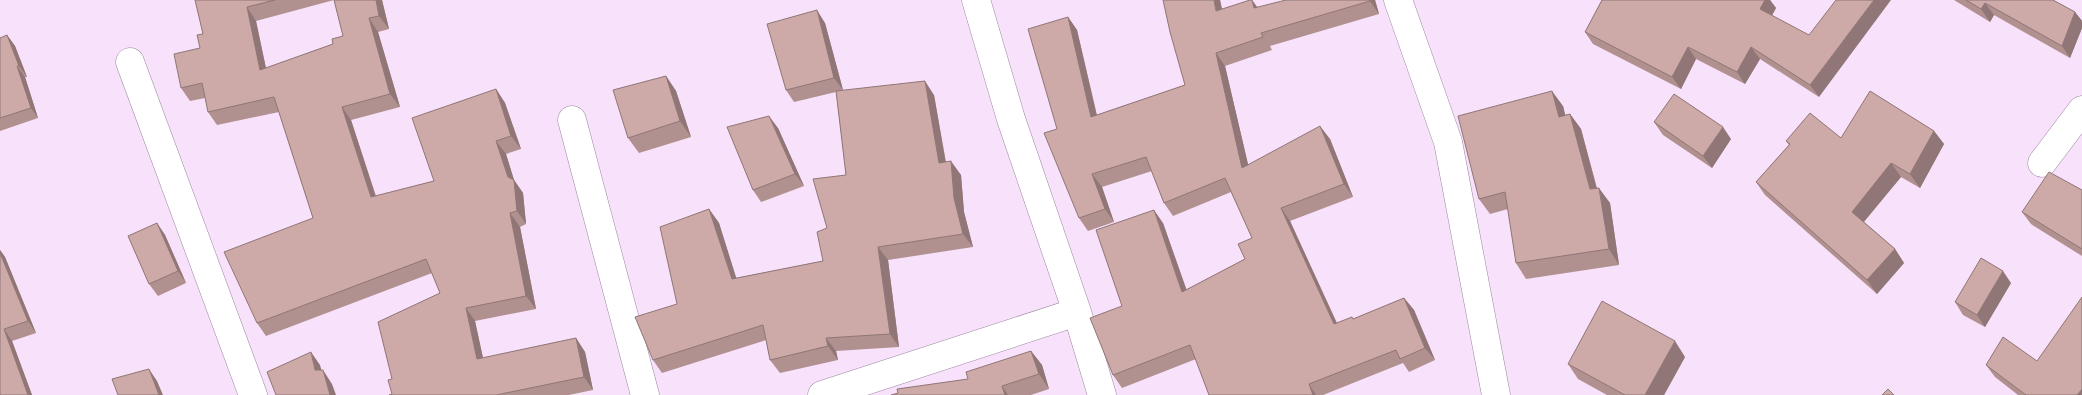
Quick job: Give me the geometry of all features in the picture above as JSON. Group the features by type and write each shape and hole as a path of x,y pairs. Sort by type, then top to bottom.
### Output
{"street":[{"path":"976,0 1011,119 1077,312 1102,395"},
{"path":"1398,0 1448,142 1496,395"},
{"path":"130,62 253,395"},
{"path":"2042,163 2082,110"},
{"path":"572,120 645,395"},
{"path":"822,395 1077,312"}],"building":[{"path":"195,0 275,0 247,7 260,70 333,44 332,39 343,36 334,0 376,0 379,16 369,18 390,94 342,107 371,197 434,181 412,118 496,89 511,136 496,141 508,177 514,180 517,211 510,213 526,296 466,308 477,359 576,338 584,377 496,395 389,395 392,394 388,380 392,379 378,322 440,293 426,259 257,323 224,252 313,218 274,97 208,112 202,83 181,88 174,54 200,48 197,35 203,34"},
{"path":"1163,0 1214,0 1216,11 1250,0 1252,0 1254,8 1286,0 1370,1 1261,33 1263,37 1216,53 1242,168 1320,126 1344,184 1281,208 1334,324 1352,317 1353,319 1404,298 1425,348 1400,359 1396,350 1309,384 1313,395 1209,395 1190,345 1113,375 1090,318 1122,306 1096,230 1154,210 1182,292 1245,259 1238,244 1252,238 1225,178 1164,203 1146,157 1092,174 1105,209 1079,218 1044,133 1057,129 1028,29 1068,17 1091,117 1185,85"},
{"path":"1602,0 1765,0 1760,9 1809,35 1836,0 1874,0 1810,85 1751,47 1737,72 1688,47 1672,77 1585,32"},
{"path":"1966,0 2053,0 2075,12 2062,46 1985,3 1981,9"},
{"path":"817,10 834,78 786,90 767,24"},
{"path":"7,35 19,66 17,66 31,108 0,118 0,38"},
{"path":"666,76 680,121 628,138 613,90"},
{"path":"925,81 939,163 951,161 954,198 963,234 878,247 890,334 826,338 828,346 770,360 763,325 653,360 635,317 677,304 660,227 709,209 732,279 823,261 817,232 827,228 813,179 846,175 836,91"},
{"path":"1552,91 1559,117 1570,114 1590,189 1599,188 1609,249 1516,263 1505,192 1479,199 1458,116"},
{"path":"1870,91 1934,131 1910,174 1891,163 1852,212 1895,249 1867,280 1756,182 1790,144 1786,141 1810,113 1841,138"},
{"path":"1674,94 1723,127 1703,156 1654,122"},
{"path":"769,116 795,174 753,190 727,127"},
{"path":"2049,172 2082,190 2082,249 2022,212"},
{"path":"157,223 178,271 149,284 128,236"},
{"path":"0,253 28,321 4,329 28,395 0,395"},
{"path":"1981,258 2003,271 1977,315 1955,302"},
{"path":"2082,297 2082,389 2077,395 2026,395 1986,365 2003,337 2037,361"},
{"path":"1602,301 1675,341 1645,395 1625,395 1568,364"},
{"path":"1031,351 1039,374 1002,386 1005,395 891,395 898,393 897,389 968,379 966,372"},
{"path":"311,352 315,370 323,370 330,395 276,395 267,372"},
{"path":"149,369 159,395 118,395 112,379"},
{"path":"1888,389 1894,395 1882,395"}]}
